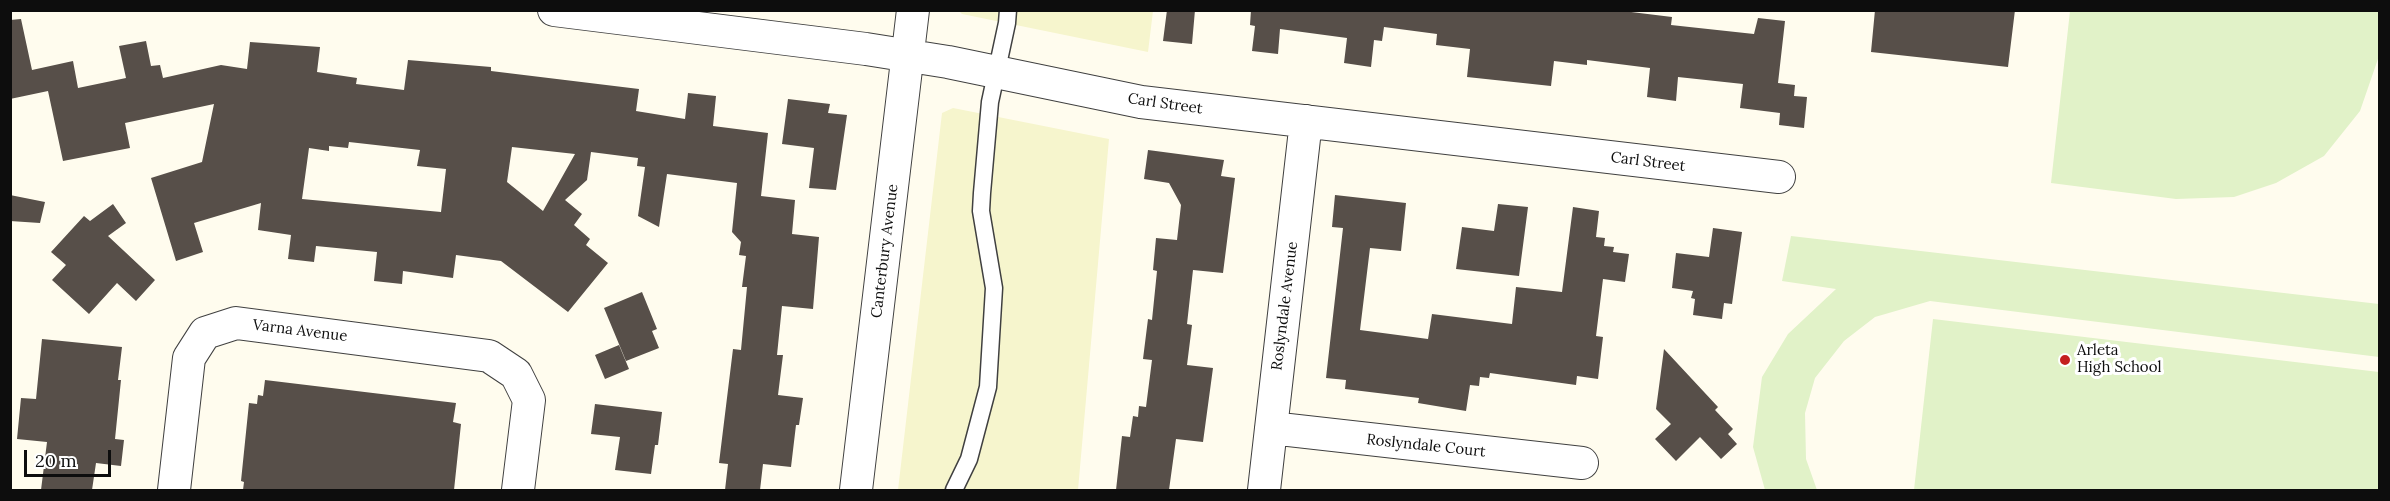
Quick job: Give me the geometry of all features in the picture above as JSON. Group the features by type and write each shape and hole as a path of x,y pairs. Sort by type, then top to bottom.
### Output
{"street":[{"name":"Carl Street","path":"554,10 908,56 1141,102 1779,177"},
{"name":"Canterbury Avenue","path":"856,490 913,10"},
{"name":"Roslyndale Avenue","path":"1264,490 1306,121"},
{"name":"Varna Avenue","path":"174,490 189,358 205,333 236,323 489,356 516,374 529,400 518,490"},
{"name":"Roslyndale Court","path":"1271,428 1582,463"}],"lane":[{"path":"954,490 969,459 988,387 994,288 981,211 990,102 1008,10"}],"green space":[{"path":"959,11 1153,11 1148,52 962,14"},
{"path":"2070,11 2379,11 2379,56 2360,111 2324,156 2276,183 2234,197 2176,199 2051,183"},
{"path":"953,108 1109,139 1078,490 898,490 942,113"},
{"path":"1791,236 2379,304 2379,357 1930,301 1875,317 1844,341 1815,378 1805,413 1806,459 1817,490 1765,490 1753,447 1762,377 1788,334 1836,289 1782,281"},
{"path":"1933,319 2379,372 2379,490 1914,490"}],"building":[{"path":"1167,10 1195,10 1192,44 1163,41"},
{"path":"1251,10 1615,10 1672,17 1671,25 1754,34 1758,18 1785,21 1778,83 1795,85 1794,96 1807,97 1804,128 1779,125 1780,113 1740,108 1743,84 1678,77 1676,101 1647,97 1650,68 1587,60 1587,65 1554,61 1551,86 1467,77 1470,49 1436,45 1437,34 1384,27 1382,41 1374,40 1371,67 1344,63 1347,38 1280,29 1278,54 1252,51 1255,26 1250,25"},
{"path":"1875,10 2015,10 2008,67 1871,52"},
{"path":"21,19 32,70 73,61 78,88 126,78 119,46 146,41 151,66 160,65 163,78 221,65 247,69 250,42 320,47 317,72 357,78 356,84 404,90 408,60 491,67 491,71 639,89 636,111 685,119 688,93 716,96 713,126 768,133 761,196 795,200 792,234 819,237 813,309 782,306 777,355 783,355 778,395 803,398 799,425 796,425 791,467 763,464 760,490 725,490 728,464 719,463 733,349 741,350 747,287 742,287 746,256 739,255 741,242 732,232 737,183 667,174 659,227 638,216 645,167 637,166 638,158 591,152 587,180 565,200 582,214 574,225 590,239 586,245 608,263 568,312 501,261 456,255 453,278 403,271 402,284 374,281 377,252 316,246 314,262 288,259 291,235 258,230 261,203 194,223 203,252 176,261 151,178 202,162 214,104 125,123 130,148 63,161 48,91 10,99 10,20","holes":["349,142 420,150 417,166 446,169 441,212 302,199 309,148 329,151 329,146 348,148","512,147 575,154 543,211 507,182"]},
{"path":"788,99 830,104 828,113 847,115 836,190 809,188 814,148 782,144"},
{"path":"1148,150 1224,160 1221,176 1235,178 1223,273 1193,270 1187,324 1192,325 1187,365 1213,368 1203,442 1176,439 1169,490 1116,490 1122,436 1130,437 1133,416 1138,417 1139,406 1146,407 1152,360 1143,359 1148,319 1152,320 1157,271 1153,270 1156,238 1177,240 1181,205 1169,183 1144,179"},
{"path":"10,195 45,202 40,223 10,221"},
{"path":"1335,195 1406,203 1401,251 1370,248 1360,330 1428,339 1432,314 1512,324 1516,287 1562,292 1573,207 1599,211 1596,237 1605,238 1604,246 1614,247 1613,252 1629,254 1625,282 1603,279 1596,336 1603,337 1598,379 1577,376 1576,385 1490,373 1489,378 1480,377 1479,386 1470,385 1466,411 1418,403 1419,398 1345,389 1346,380 1326,378 1343,228 1332,227"},
{"path":"113,204 126,223 108,236 155,280 136,301 117,283 89,314 52,280 66,265 51,252 84,216 90,221"},
{"path":"1498,204 1528,207 1519,276 1456,269 1462,227 1494,231"},
{"path":"1713,228 1742,232 1732,304 1724,303 1722,319 1693,315 1695,299 1691,298 1693,291 1672,288 1676,253 1709,257"},
{"path":"642,292 657,329 652,331 659,348 626,361 604,308"},
{"path":"42,339 122,347 115,439 124,440 121,466 96,463 92,490 41,490 47,442 17,439 21,398 36,399"},
{"path":"619,345 629,369 605,379 595,355"},
{"path":"1664,349 1718,407 1715,410 1733,429 1728,434 1737,444 1721,459 1700,437 1676,461 1655,439 1671,424 1656,409"},
{"path":"265,380 456,403 453,422 461,424 454,490 243,490 244,482 241,481 249,403 257,404 258,395 263,396"},
{"path":"595,404 662,412 658,445 655,445 651,474 615,470 620,437 591,434"}],"place":[{"name":"Arleta High School","path":"2065,360"}]}
